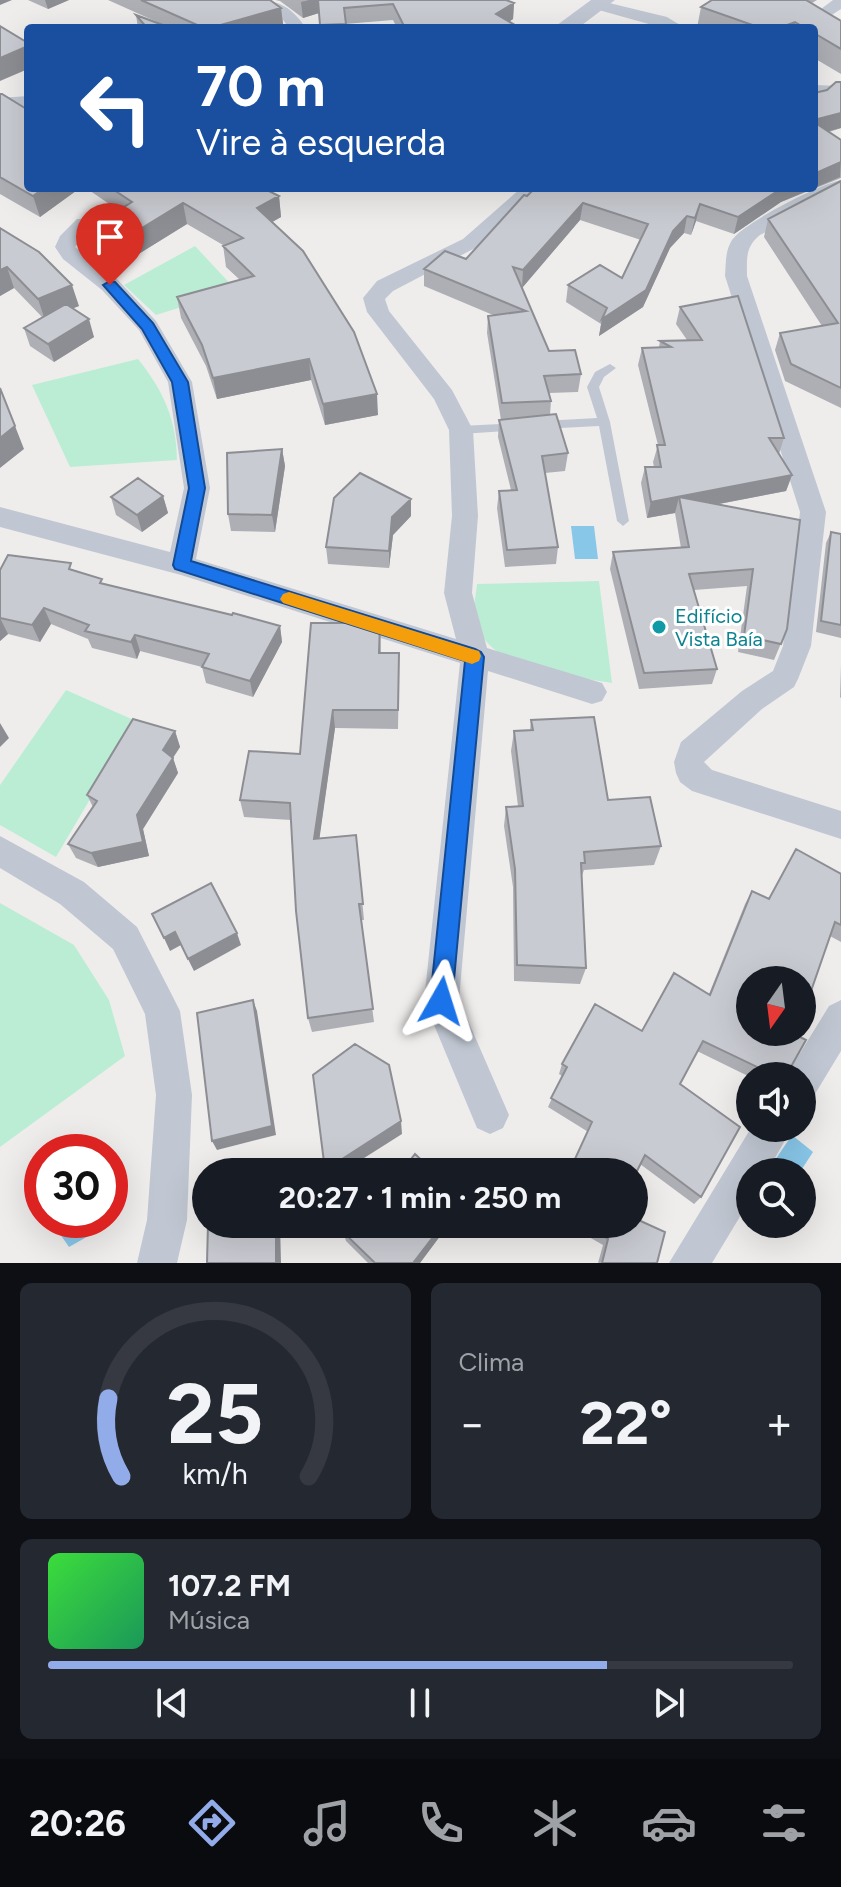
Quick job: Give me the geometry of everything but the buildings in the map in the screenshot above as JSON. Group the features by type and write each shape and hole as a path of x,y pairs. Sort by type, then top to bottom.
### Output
{"street":[{"path":"264,0 287,14 295,24"},
{"path":"821,15 841,2"},
{"path":"570,24 603,3 668,24"},
{"path":"800,7 841,23"},
{"path":"818,90 841,91"},
{"path":"0,105 24,103"},
{"path":"841,186 822,191 789,213 759,225 748,234 737,251 736,276 813,512 797,646 784,679 717,728 692,751 689,762 691,773 703,781 841,825"},
{"path":"490,1115 441,1001 475,657 458,593 465,516 461,430 444,396 378,312 374,298 385,286 470,243 528,192"},
{"path":"84,223 67,240 65,247 70,255 110,285 148,326 180,382 197,488 181,565"},
{"path":"1,520 181,565 592,692"},
{"path":"0,851 72,893 125,938 162,1011 174,1095 167,1220 157,1263"},
{"path":"814,1062 841,1018"},
{"path":"689,1263 764,1142"}],"lane":[{"path":"610,368 599,375 593,387 604,422 623,521"},
{"path":"461,430 604,422"}],"green space":[{"path":"195,246 236,290 156,315 124,285"},
{"path":"138,359 167,406 177,460 70,467 32,385"},
{"path":"599,581 612,683 554,674 514,661 483,638 475,622 477,584"},
{"path":"66,690 136,721 56,857 0,825 0,785"},
{"path":"0,903 74,945 109,1000 125,1056 0,1147"}],"water":[{"path":"571,526 594,526 598,559 575,559"},
{"path":"787,1142 801,1142 813,1152 809,1158 776,1158"},
{"path":"63,1238 85,1238 69,1247"}],"slow traffic":[{"path":"289,599 472,656"}],"place":[{"name":"Edifício Vista Baía","path":"659,627"}],"route":[{"path":"110,285 148,326 180,382 197,488 181,565 475,657 441,1001"}]}
